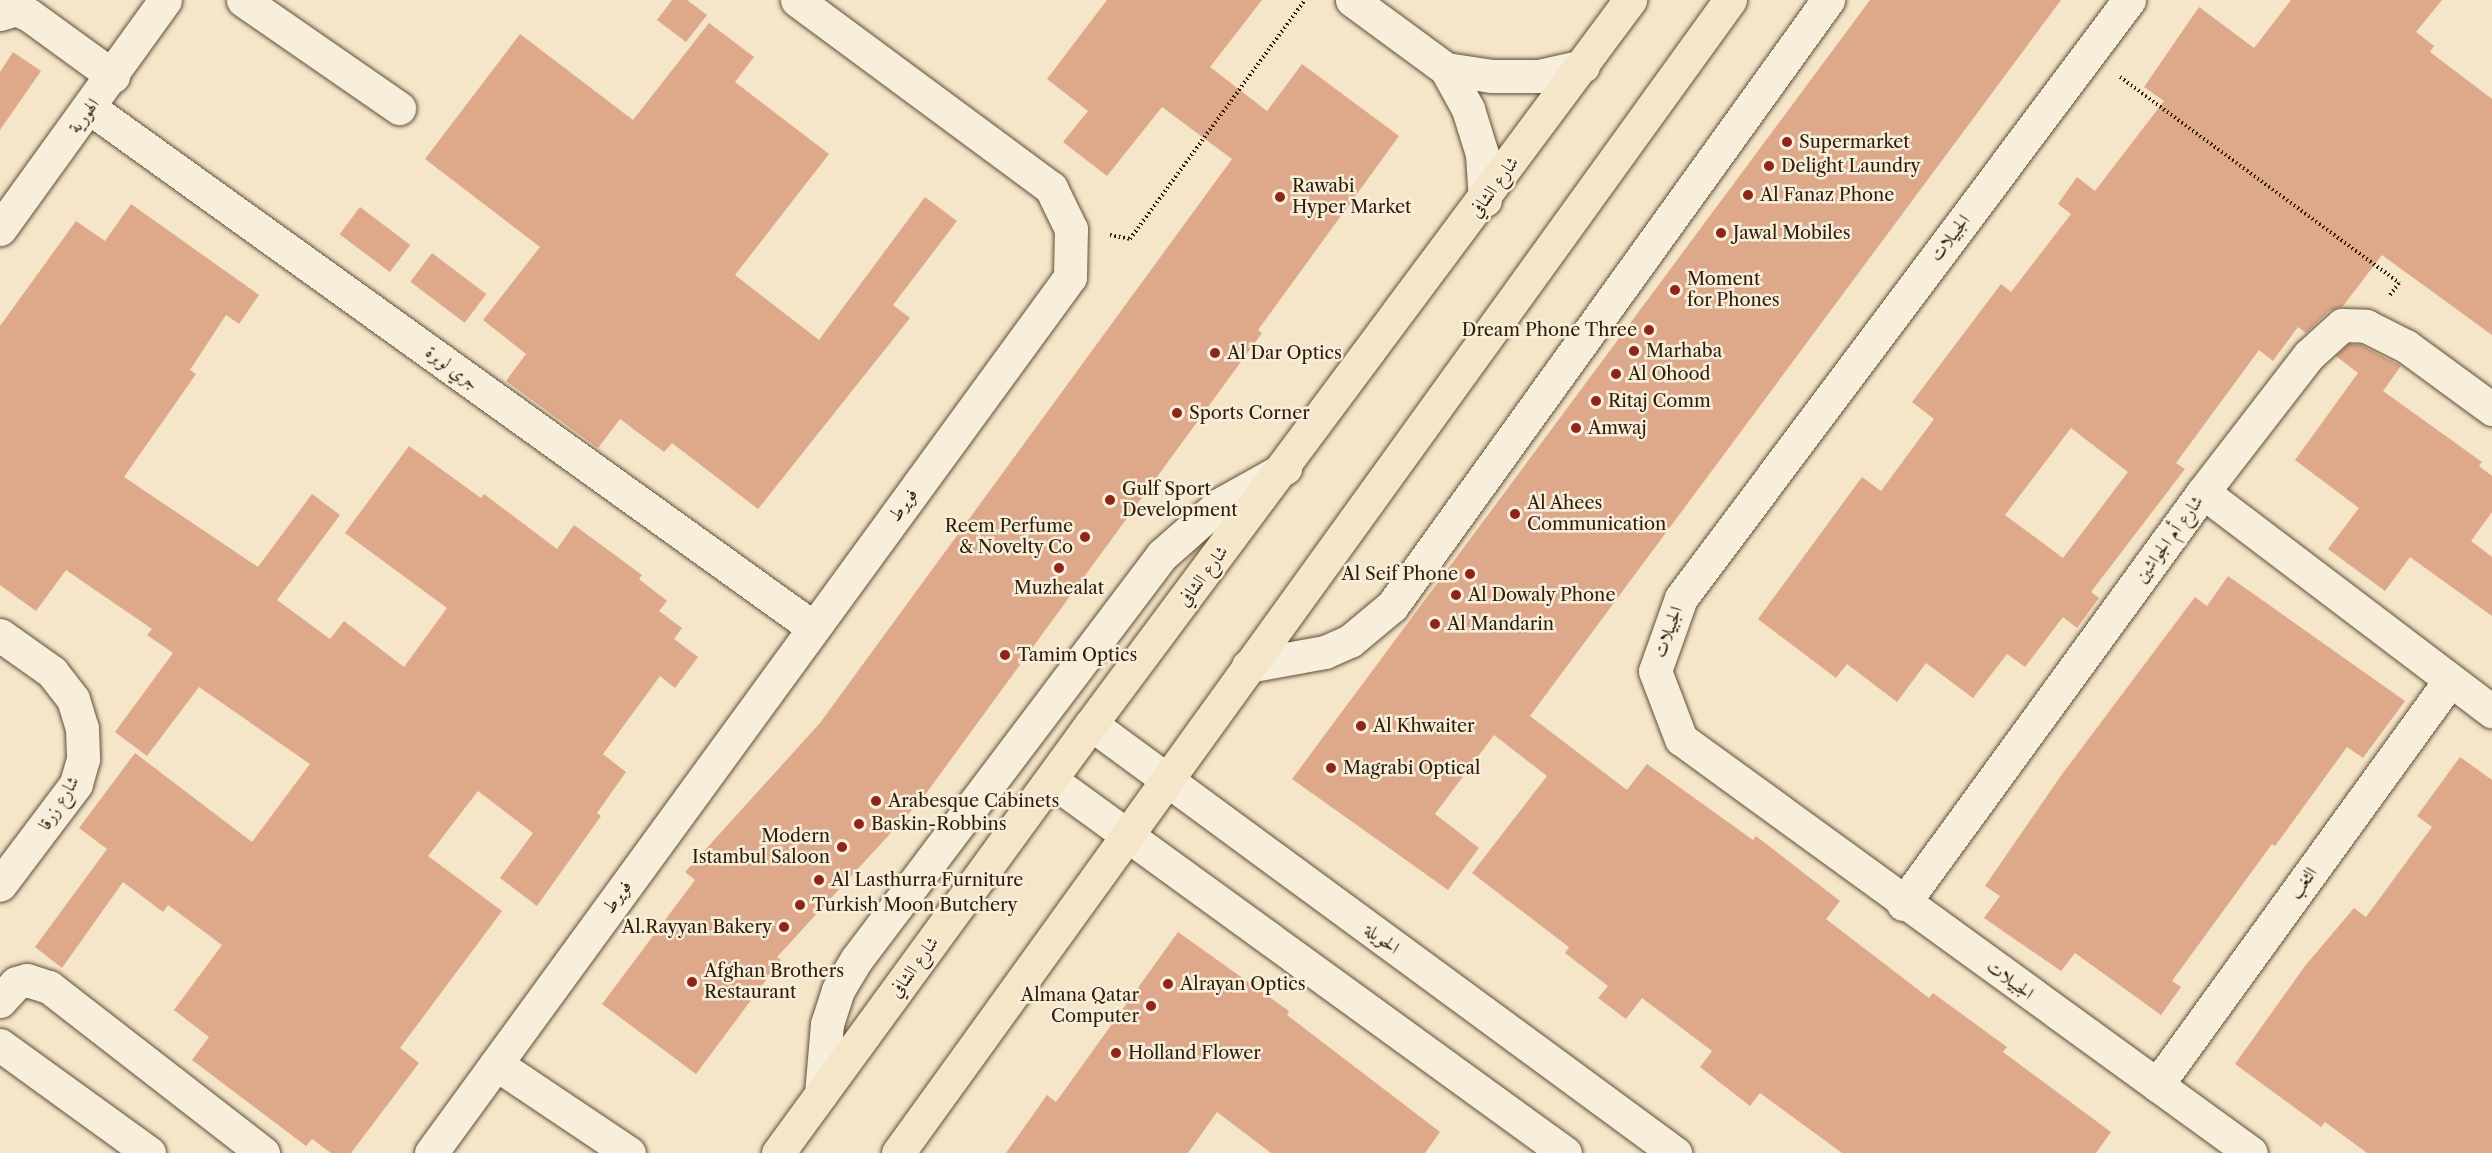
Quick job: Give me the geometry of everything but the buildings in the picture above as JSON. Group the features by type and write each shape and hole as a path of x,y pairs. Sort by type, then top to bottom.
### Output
{"main road":[{"path":"898,1153 1730,0"},
{"name":"شارع الشافي","path":"778,1153 1091,724 1485,200 1628,2"}],"street":[{"name":"الهورية","path":"0,229 90,108 165,0"},
{"path":"243,0 399,108"},
{"name":"فويرط","path":"432,1153 1070,277 1071,229 1051,188 797,0"},
{"path":"1352,0 1446,69 1468,109 1482,154 1485,200"},
{"path":"1248,666 1324,652 1350,641 1392,606 1828,0"},
{"name":"الجبيلات","path":"2129,0 1681,598 1654,670 1681,739 1903,904 2251,1153"},
{"path":"0,14 16,9 29,15 112,76"},
{"path":"1446,69 1492,76 1527,76 1583,66"},
{"name":"جري لوبرة","path":"90,108 814,628"},
{"name":"شارع أم الجواشين","path":"1903,904 2203,492 2309,355 2342,325 2366,326"},
{"path":"2366,326 2406,346 2492,409"},
{"path":"821,1094 821,1059 827,1024 838,990 855,960 1162,555 1219,505 1285,468"},
{"path":"2203,492 2449,682 2492,711"},
{"name":"شارع زرقا","path":"0,635 52,672 73,699 82,728 83,759 76,784 0,885"},
{"name":"الثغب","path":"2157,1085 2449,682"},
{"name":"الحويلة","path":"1091,724 1675,1153"},
{"path":"1052,780 1565,1153"},
{"path":"0,1001 16,983 39,981 263,1153"},
{"path":"0,1045 149,1153"},
{"path":"496,1064 629,1153"}],"path":[{"path":"1071,229 1130,239 1305,0"},
{"path":"2088,54 2399,283 2366,326"}],"place":[{"name":"Supermarket","path":"1787,142"},
{"name":"Delight Laundry","path":"1769,166"},
{"name":"Al Fanaz Phone","path":"1748,195"},
{"name":"Rawabi Hyper Market","path":"1280,197"},
{"name":"Jawal Mobiles","path":"1721,233"},
{"name":"Moment for Phones","path":"1675,290"},
{"name":"Dream Phone Three","path":"1649,330"},
{"name":"Marhaba","path":"1634,351"},
{"name":"Al Dar Optics","path":"1215,353"},
{"name":"Al Ohood","path":"1616,374"},
{"name":"Ritaj Comm","path":"1596,401"},
{"name":"Sports Corner","path":"1177,413"},
{"name":"Amwaj","path":"1576,428"},
{"name":"Gulf Sport Development","path":"1110,500"},
{"name":"Al Ahees Communication","path":"1515,514"},
{"name":"Reem Perfume & Novelty Co","path":"1085,537"},
{"name":"Muzhealat","path":"1059,568"},
{"name":"Al Seif Phone","path":"1470,574"},
{"name":"Al Dowaly Phone","path":"1456,595"},
{"name":"Al Mandarin","path":"1435,624"},
{"name":"Tamim Optics","path":"1005,655"},
{"name":"Al Khwaiter","path":"1361,726"},
{"name":"Magrabi Optical","path":"1331,768"},
{"name":"Arabesque Cabinets","path":"876,801"},
{"name":"Baskin-Robbins","path":"859,824"},
{"name":"Modern Istambul Saloon","path":"842,847"},
{"name":"Al Lasthurra Furniture","path":"819,880"},
{"name":"Turkish Moon Butchery","path":"800,905"},
{"name":"Al.Rayyan Bakery","path":"784,927"},
{"name":"Afghan Brothers Restaurant","path":"692,982"},
{"name":"Alrayan Optics","path":"1168,984"},
{"name":"Almana Qatar Computer","path":"1151,1006"},
{"name":"Holland Flower","path":"1116,1053"}]}
